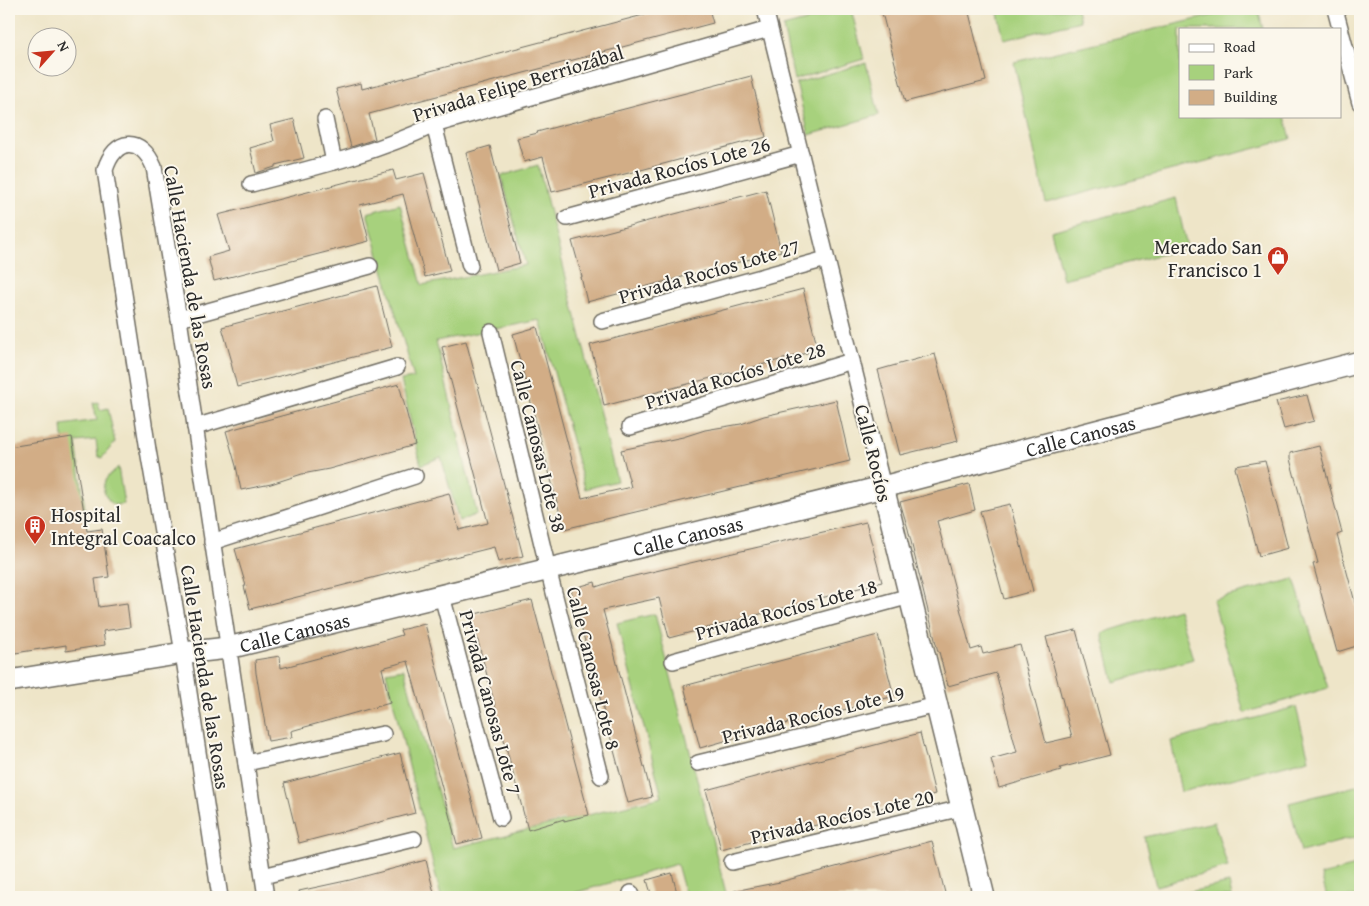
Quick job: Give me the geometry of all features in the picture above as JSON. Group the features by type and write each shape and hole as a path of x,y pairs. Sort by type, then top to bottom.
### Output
{"street":[{"name":"Calle Rocíos","path":"765,9 984,897"},
{"path":"1335,9 1340,28"},
{"name":"Privada Felipe Berriozábal","path":"251,184 334,162 405,140 434,125 769,29"},
{"path":"1342,36 1360,104"},
{"path":"325,120 334,162"},
{"path":"434,125 470,266"},
{"name":"Calle Hacienda de las Rosas","path":"220,897 183,653 148,450 105,170 115,152 125,145 137,145 145,150 154,167 179,319 266,897"},
{"name":"Privada Rocíos Lote 26","path":"567,218 801,154"},
{"name":"Privada Rocíos Lote 27","path":"602,321 826,259"},
{"path":"179,319 370,266"},
{"name":"Calle Canosas Lote 38","path":"490,332 548,570"},
{"name":"Privada Rocíos Lote 28","path":"630,427 852,361"},
{"name":"Calle Canosas","path":"9,681 183,653 228,648 883,487 1360,362"},
{"path":"195,427 398,367"},
{"path":"212,542 415,476"},
{"name":"Calle Canosas Lote 8","path":"548,570 600,776"},
{"name":"Privada Canosas Lote 7","path":"442,596 501,818"},
{"name":"Privada Rocíos Lote 18","path":"673,661 910,596"},
{"name":"Privada Rocíos Lote 19","path":"698,763 937,705"},
{"path":"246,763 383,734"},
{"name":"Privada Rocíos Lote 20","path":"732,862 962,808"},
{"path":"263,876 414,839"}],"green space":[{"path":"851,9 864,59 794,80 783,27"},
{"path":"997,9 1077,9 1080,21 1004,40"},
{"path":"1240,9 1258,9 1263,28 1179,28 1179,118 1286,118 1291,139 1046,203 1014,62"},
{"path":"866,63 879,115 809,135 796,83"},
{"path":"538,165 617,481 585,489 540,320 436,341 477,514 459,521 441,457 421,465 401,380 414,378 367,213 400,204 422,285 526,265 501,176"},
{"path":"1176,198 1187,248 1063,279 1051,231"},
{"path":"98,402 100,410 108,408 115,442 102,458 98,456 96,440 76,442 85,510 83,511 63,439 62,425 97,420 93,403"},
{"path":"118,467 124,504 114,505 106,497 104,483 107,477"},
{"path":"1294,579 1328,688 1244,713 1213,600"},
{"path":"1178,609 1193,659 1114,682 1102,633"},
{"path":"655,614 727,897 686,897 677,864 560,897 441,897 386,672 404,669 453,848 662,797 617,623"},
{"path":"1296,707 1309,759 1181,792 1171,741"},
{"path":"1360,785 1360,836 1301,852 1289,803"},
{"path":"1214,822 1228,867 1156,886 1144,837"},
{"path":"1360,865 1360,897 1327,897 1321,875"},
{"path":"1229,883 1232,897 1167,897"}],"building":[{"path":"666,9 709,9 713,23 369,114 375,139 351,147 336,89 361,83 362,89"},
{"path":"881,9 968,9 986,81 905,102"},
{"path":"751,76 766,137 552,192 543,157 524,162 517,138"},
{"path":"294,119 304,158 275,165 275,167 256,173 250,148 274,141 270,125"},
{"path":"490,146 520,263 496,270 466,153"},
{"path":"393,170 396,180 424,173 450,271 425,277 403,194 360,205 369,241 214,281 208,257 229,251 218,215"},
{"path":"766,190 781,251 587,302 572,241"},
{"path":"377,286 392,347 237,387 222,327"},
{"path":"803,289 818,350 604,406 600,381 590,345"},
{"path":"537,327 582,498 631,487 621,450 683,437 705,430 741,424 764,416 836,400 850,461 564,529 513,334"},
{"path":"466,341 523,556 498,562 494,547 250,609 244,586 246,586 235,549 449,493 459,530 488,523 442,347"},
{"path":"935,354 958,441 900,455 878,370"},
{"path":"399,384 415,445 329,469 302,474 271,484 241,490 226,431"},
{"path":"1307,395 1314,421 1284,429 1276,402"},
{"name":"Hospital Integral Coacalco","path":"72,437 87,531 102,529 109,577 95,579 99,607 127,603 130,627 103,631 105,645 66,651 66,645 9,654 9,447"},
{"path":"1319,446 1342,533 1337,535 1360,621 1360,645 1337,652 1313,564 1318,563 1290,459 1290,453"},
{"path":"1265,461 1288,548 1259,556 1235,468 1236,466"},
{"path":"969,484 975,510 937,521 971,650 981,647 983,654 1020,645 1046,743 1072,737 1046,637 1076,630 1110,755 1060,768 1061,770 999,788 991,759 1017,752 996,673 948,686 900,502"},
{"path":"1010,504 1033,591 1004,599 980,511"},
{"path":"866,522 882,582 669,638 659,598 603,610 652,797 628,803 571,589 595,582 596,587 617,580"},
{"path":"532,600 589,815 564,821 564,819 528,830 471,615"},
{"path":"425,624 482,838 457,844 408,661 382,668 390,703 291,731 292,737 268,741 256,673 255,660 280,656 281,668 402,635 400,630"},
{"path":"878,635 894,696 700,748 684,686"},
{"path":"920,733 935,794 721,850 706,790"},
{"path":"400,753 415,813 299,843 284,783"},
{"path":"932,841 946,897 735,897 734,891 780,882"},
{"path":"426,860 435,897 300,897 299,891"},
{"path":"672,873 678,897 652,897 647,880"}],"place":[{"name":"Mercado San Francisco 1","path":"1278,276"},
{"name":"Hospital Integral Coacalco","path":"35,545"}]}
